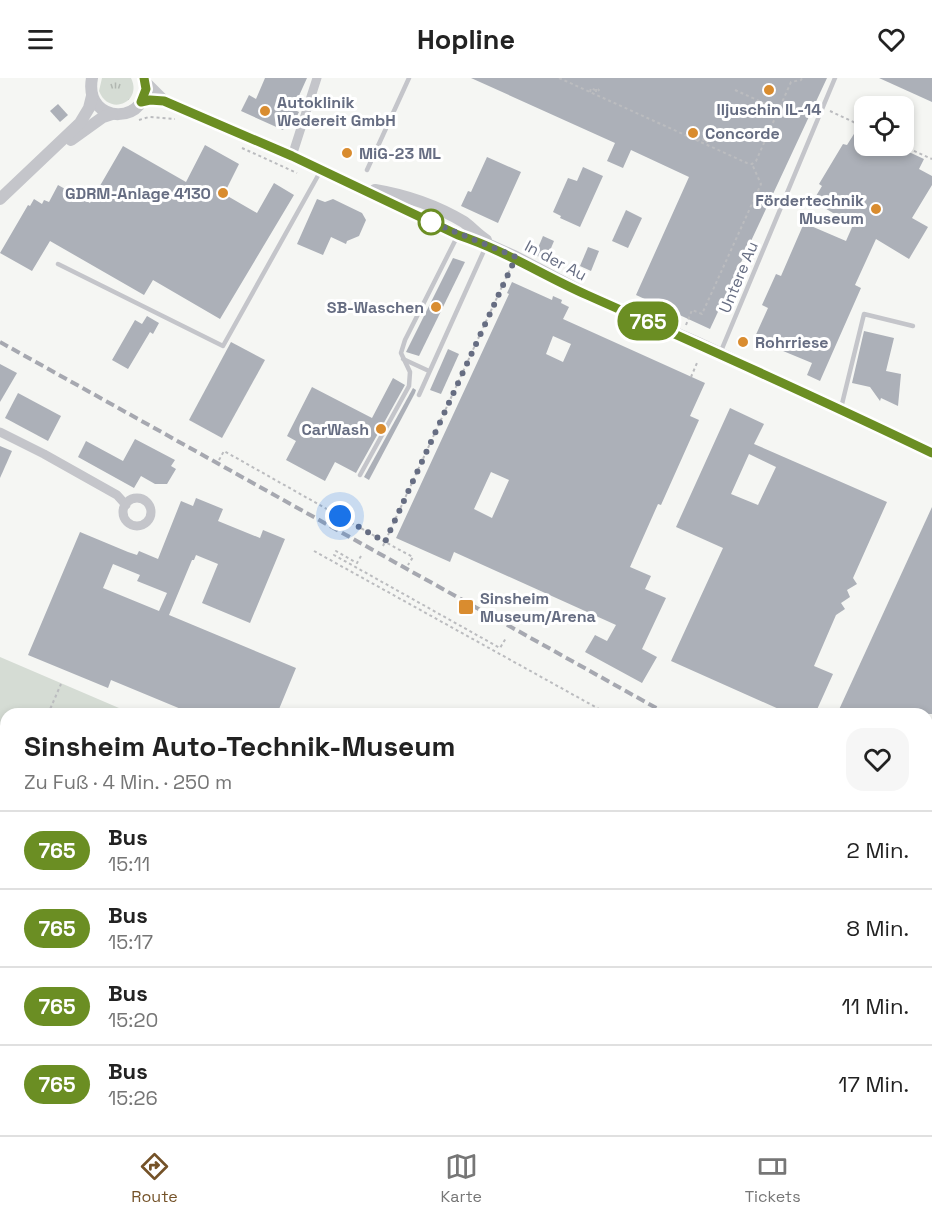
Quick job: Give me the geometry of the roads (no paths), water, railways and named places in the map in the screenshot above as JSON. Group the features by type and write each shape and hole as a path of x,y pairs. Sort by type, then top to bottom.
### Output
{"street":[{"path":"292,156 317,78"},
{"path":"47,154 103,117 129,113 141,102 146,89 145,80"},
{"name":"In der Au","path":"145,80 164,101"},
{"path":"90,85 96,104 103,111 112,114"},
{"path":"0,199 80,123 86,114 90,85"},
{"name":"In der Au","path":"141,102 164,101 292,156 362,188 397,209 516,257 584,293 720,353 932,453"},
{"path":"362,188 403,195 457,219 490,246"},
{"path":"0,432 117,495 126,505"}],"lane":[{"path":"367,170 409,78"},
{"name":"Untere Au","path":"720,353 835,78"},
{"path":"58,264 223,346 322,170"},
{"path":"360,475 409,386 410,372 401,353 405,340 458,235"},
{"path":"418,395 490,246"},
{"path":"841,410 864,314 913,326"},
{"path":"403,359 429,371"}],"railway":[{"path":"0,342 656,708"}],"place":[{"name":"Iljuschin IL-14","path":"769,90"},
{"name":"Autoklinik Wedereit GmbH","path":"265,111"},
{"name":"Concorde","path":"693,133"},
{"name":"MiG-23 ML","path":"347,153"},
{"name":"GDRM-Anlage 4130","path":"223,193"},
{"name":"Fördertechnik Museum","path":"876,209"},
{"name":"SB-Waschen","path":"436,307"},
{"name":"Rohrriese","path":"743,342"},
{"name":"CarWash","path":"381,429"},
{"name":"Sinsheim Museum/Arena","path":"466,607"}]}
